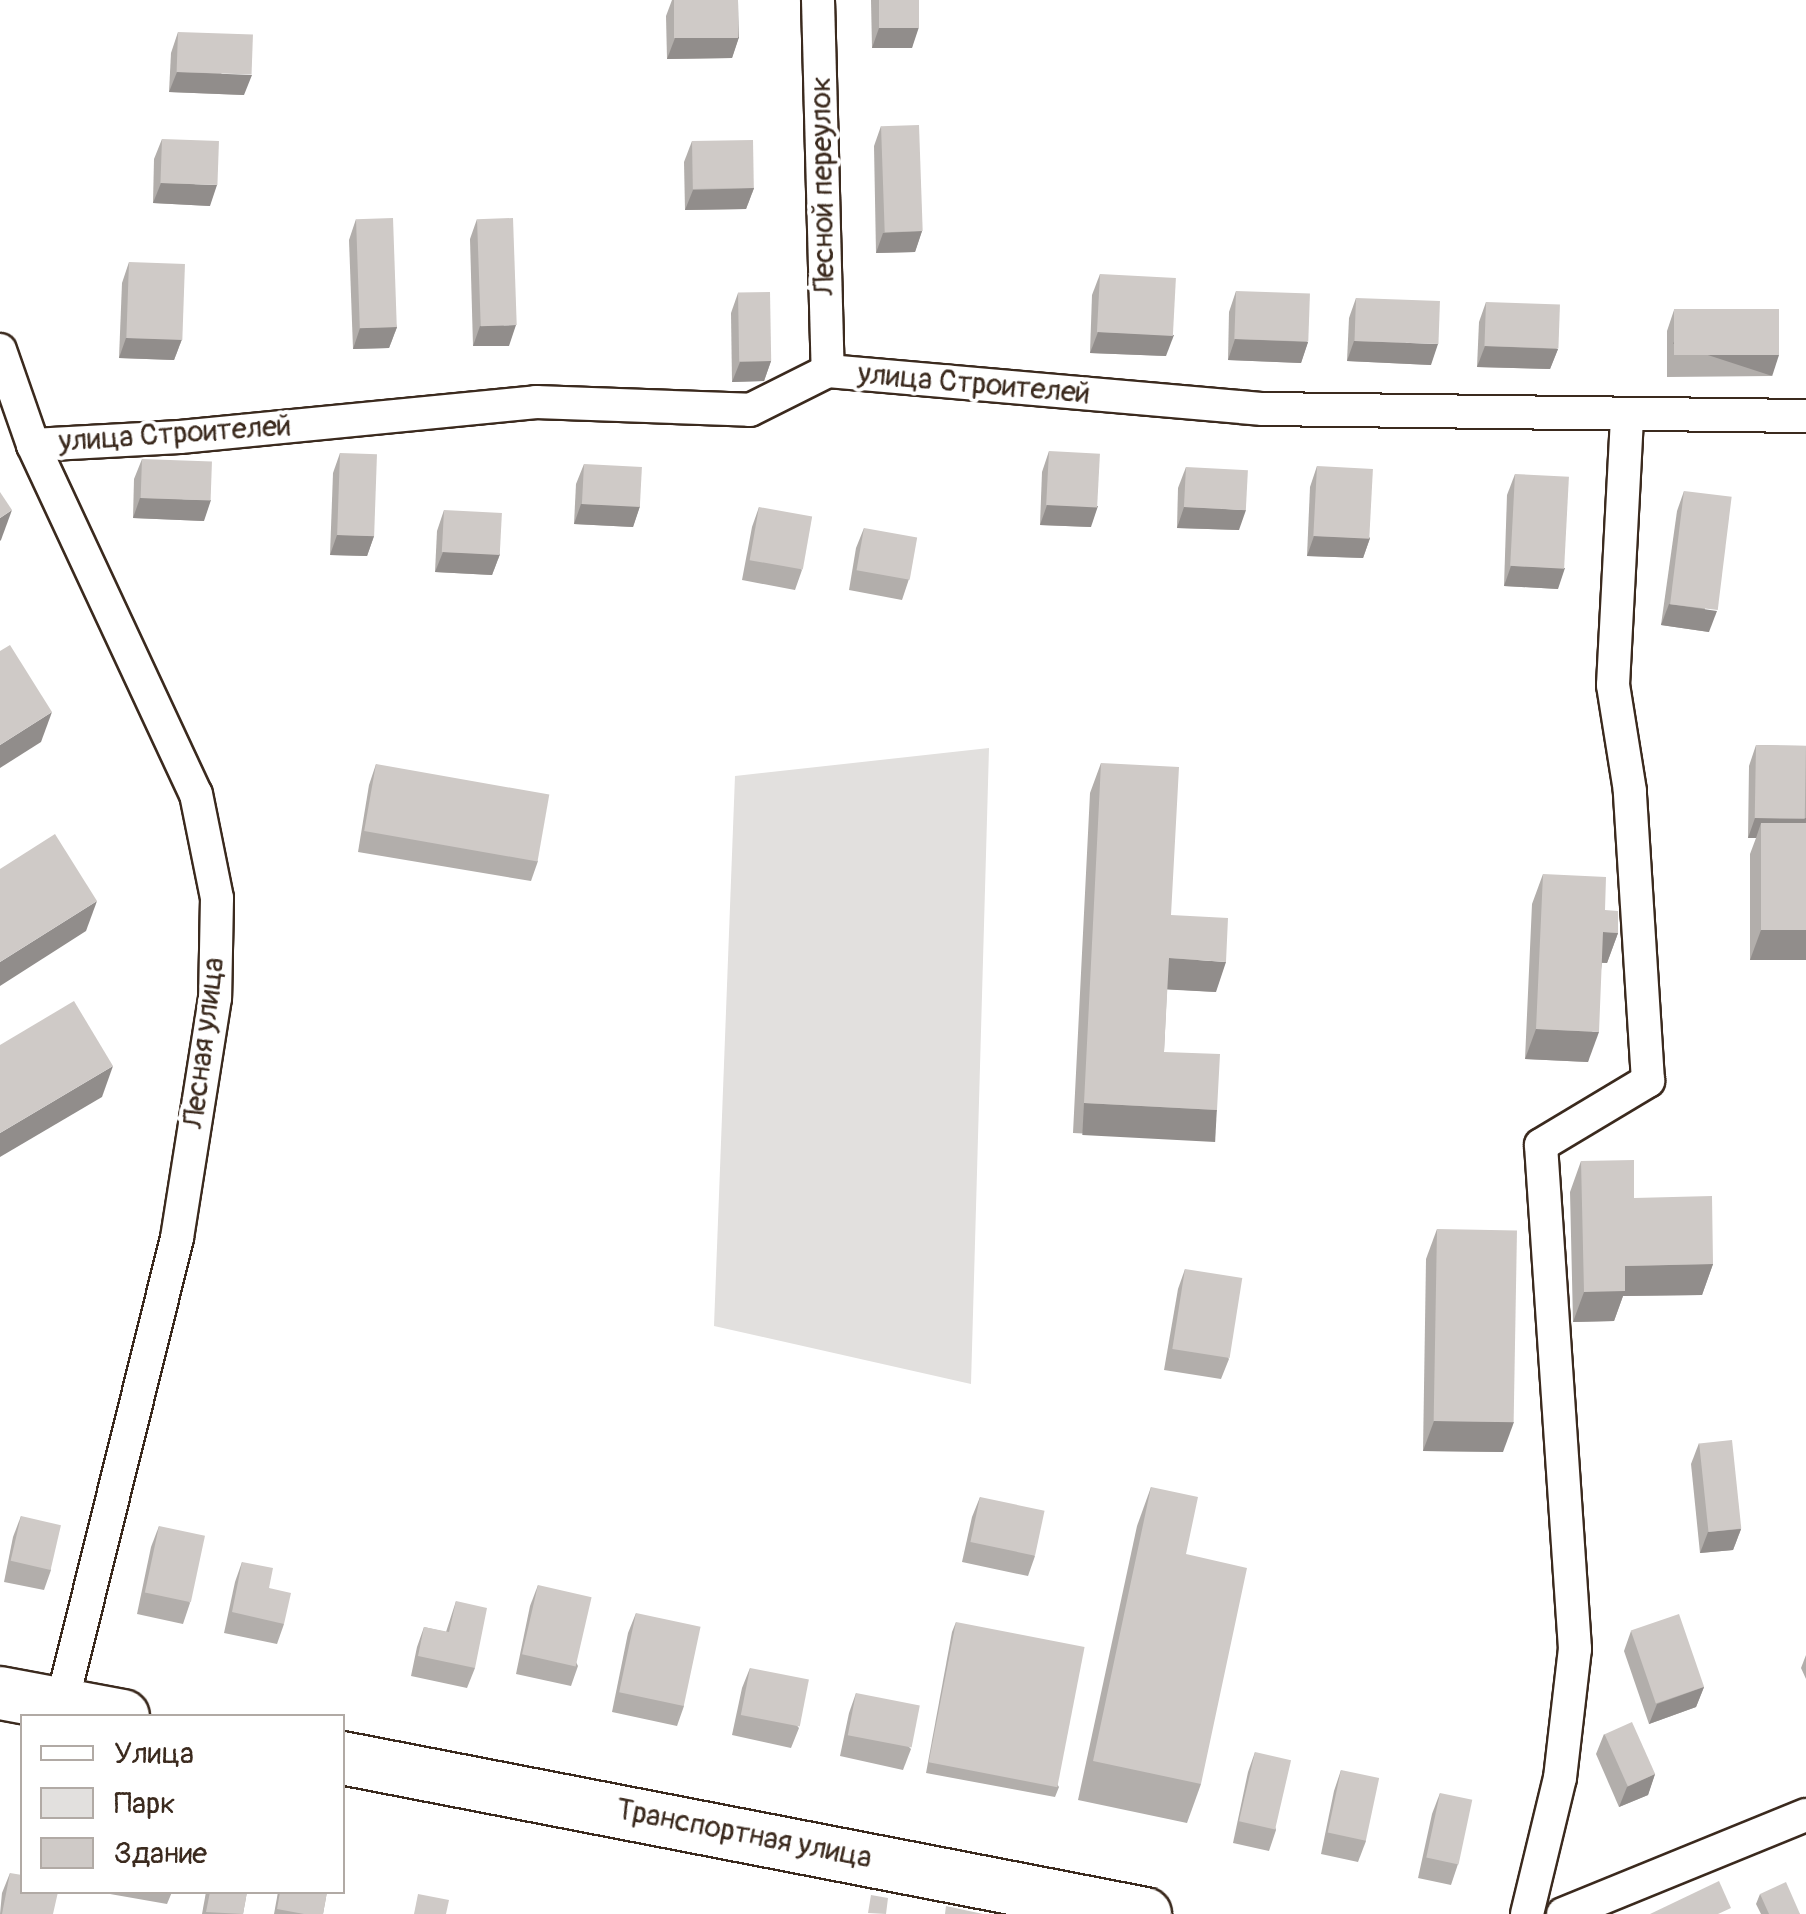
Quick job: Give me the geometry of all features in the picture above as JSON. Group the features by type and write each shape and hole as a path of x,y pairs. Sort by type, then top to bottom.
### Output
{"main road":[{"path":"0,1693 112,1714"},
{"name":"Транспортная улица","path":"345,1759 1145,1914"}],"street":[{"name":"Лесной переулок","path":"818,0 828,372"},
{"name":"Лесная улица","path":"0,350 33,444 196,794 216,898 215,998 177,1238 61,1705"},
{"name":"улица Строителей","path":"33,444 180,437 536,402 750,410 828,372 1263,409 1806,416"},
{"path":"1526,1914 1560,1778 1575,1649 1541,1145 1648,1081 1630,791 1613,686 1627,414"},
{"path":"1563,1914 1806,1815"}],"green space":[{"path":"989,748 971,1384 714,1326 735,776"}],"building":[{"path":"674,0 738,0 738,38 674,38"},
{"path":"879,0 919,0 919,28 879,28"},
{"path":"178,32 253,35 252,75 177,72"},
{"path":"919,125 923,231 885,232 881,126"},
{"path":"162,139 219,141 217,185 160,183"},
{"path":"753,140 754,188 693,189 692,141"},
{"path":"393,218 397,327 360,328 356,219"},
{"path":"513,218 517,325 481,326 477,219"},
{"path":"129,262 185,264 182,340 126,338"},
{"path":"1100,274 1176,278 1173,336 1097,332"},
{"path":"1236,291 1310,294 1308,342 1234,339"},
{"path":"770,292 771,361 739,362 738,293"},
{"path":"1356,298 1440,301 1438,344 1354,341"},
{"path":"1486,302 1560,305 1558,349 1484,346"},
{"path":"1674,309 1779,309 1779,355 1674,355"},
{"path":"1049,451 1100,454 1097,508 1046,505"},
{"path":"340,453 377,454 374,536 337,535"},
{"path":"142,459 212,461 211,500 141,498"},
{"path":"584,464 642,467 640,507 582,504"},
{"path":"1317,466 1373,469 1369,539 1313,536"},
{"path":"1186,467 1248,470 1246,510 1184,507"},
{"path":"1515,474 1569,477 1564,569 1510,566"},
{"path":"1684,491 1732,497 1718,610 1670,604"},
{"path":"0,492 12,510 0,518"},
{"path":"759,507 812,516 803,570 750,560"},
{"path":"444,510 502,513 500,555 442,552"},
{"path":"864,528 917,537 910,580 857,570"},
{"path":"10,645 52,712 0,745 0,651"},
{"path":"1756,745 1806,746 1805,819 1755,818"},
{"path":"1101,763 1179,767 1171,915 1228,918 1226,962 1169,958 1164,1052 1220,1054 1217,1110 1084,1103"},
{"path":"376,764 549,795 538,862 364,831"},
{"path":"1761,823 1806,823 1806,930 1761,930"},
{"path":"55,834 97,901 0,962 0,869"},
{"path":"1543,874 1606,877 1605,910 1618,911 1618,933 1603,932 1599,1032 1536,1029"},
{"path":"74,1001 113,1066 0,1133 0,1045"},
{"path":"1634,1160 1634,1198 1712,1196 1713,1264 1625,1266 1625,1291 1584,1292 1581,1161"},
{"path":"1437,1229 1517,1230 1514,1422 1434,1421"},
{"path":"1185,1269 1242,1278 1230,1358 1172,1349"},
{"path":"1732,1440 1741,1529 1708,1532 1699,1443"},
{"path":"1151,1487 1198,1497 1186,1554 1247,1568 1201,1784 1093,1761"},
{"path":"980,1497 1045,1511 1035,1556 970,1542"},
{"path":"21,1516 61,1525 51,1570 11,1561"},
{"path":"159,1526 205,1536 191,1602 145,1593"},
{"path":"242,1562 273,1568 269,1588 291,1593 284,1624 232,1612"},
{"path":"538,1585 592,1597 576,1667 522,1654"},
{"path":"456,1601 487,1608 475,1668 418,1656 424,1627 449,1632"},
{"path":"636,1613 701,1627 684,1706 619,1692"},
{"path":"1679,1614 1704,1687 1656,1703 1631,1631"},
{"path":"956,1622 1085,1647 1057,1787 929,1762"},
{"path":"750,1668 809,1679 800,1727 741,1715"},
{"path":"856,1693 920,1705 912,1748 848,1735"},
{"path":"1632,1722 1655,1774 1628,1786 1605,1734"},
{"path":"1255,1752 1291,1760 1275,1830 1239,1821"},
{"path":"1341,1770 1379,1778 1366,1841 1328,1833"},
{"path":"1440,1793 1472,1800 1459,1864 1426,1858"},
{"path":"10,1873 20,1875 20,1894 58,1894 53,1914 2,1914"},
{"path":"1719,1881 1731,1908 1718,1914 1650,1914"},
{"path":"1786,1882 1800,1914 1769,1914 1760,1894"},
{"path":"210,1894 247,1894 243,1914 206,1912"},
{"path":"280,1894 327,1894 323,1914 277,1909"},
{"path":"418,1894 449,1900 446,1914 414,1914"},
{"path":"871,1895 888,1898 886,1914 868,1913"},
{"path":"946,1906 983,1914 945,1914"}]}
